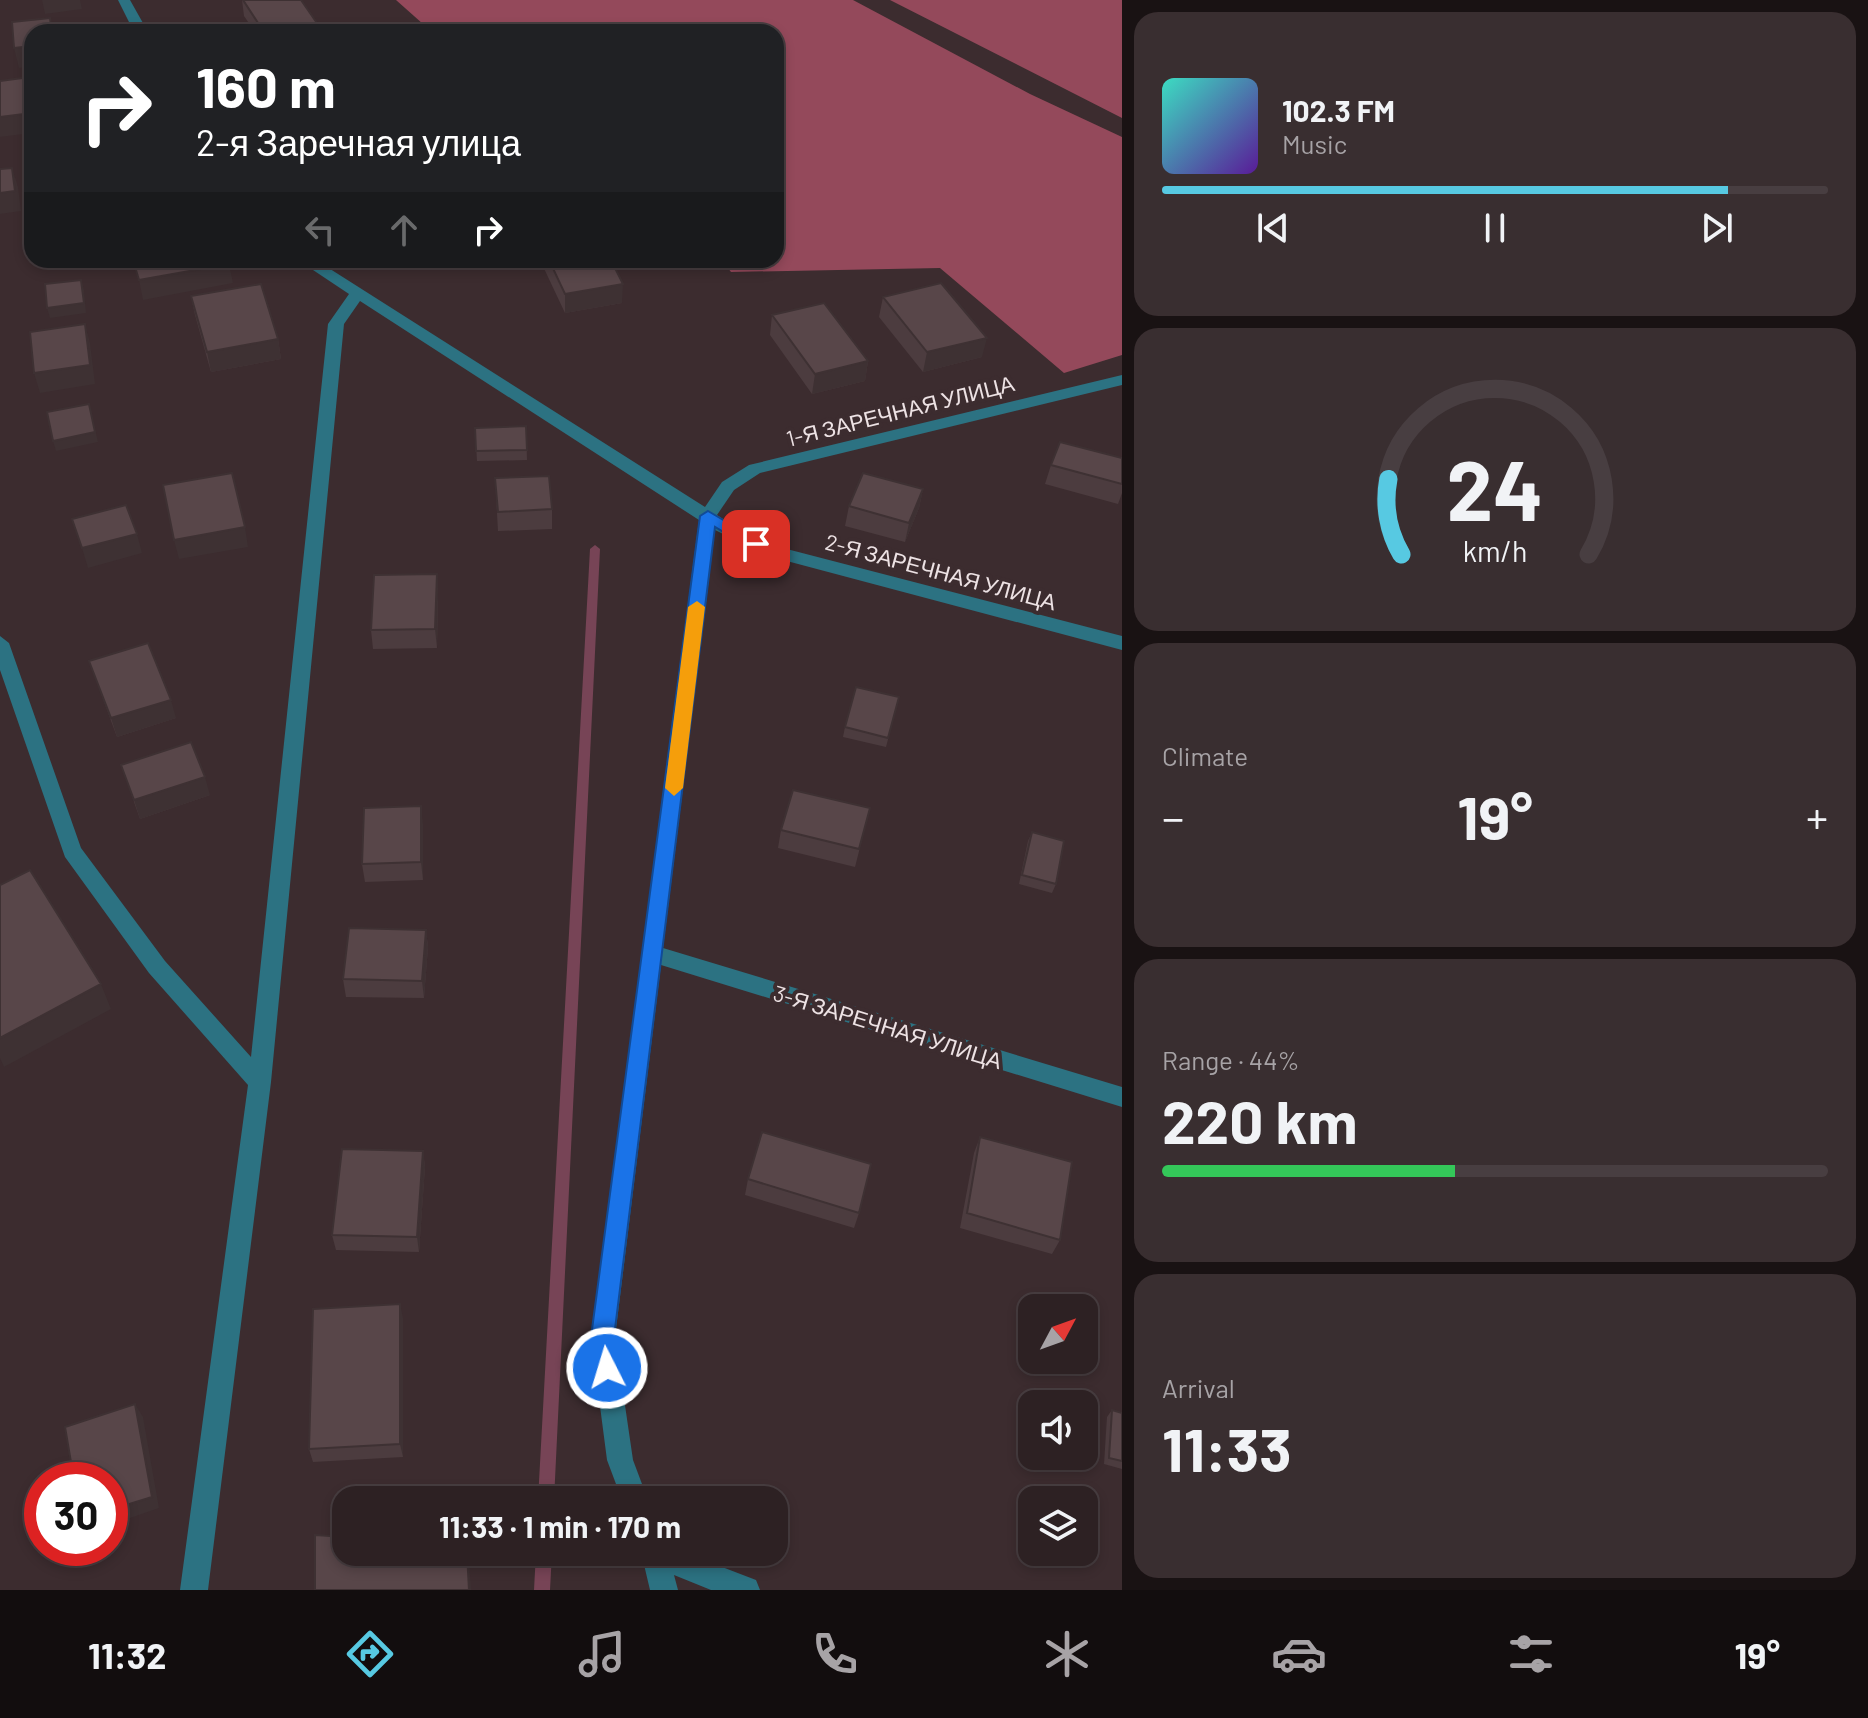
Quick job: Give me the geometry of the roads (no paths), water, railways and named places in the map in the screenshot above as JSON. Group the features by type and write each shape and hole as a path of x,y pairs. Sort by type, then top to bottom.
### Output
{"street":[{"path":"124,0 137,24"},
{"name":"2-Я ЗАРЕЧНАЯ УЛИЦА","path":"317,268 737,536 774,552 1122,643"},
{"path":"194,1590 260,1082 336,324 356,295"},
{"name":"1-Я ЗАРЕЧНАЯ УЛИЦА","path":"708,516 728,486 755,469 1122,380"},
{"path":"630,1486 620,1460 603,1337 708,516"},
{"path":"0,643 72,851 157,967 260,1082"},
{"name":"3-Я ЗАРЕЧНАЯ УЛИЦА","path":"654,954 1122,1097"},
{"path":"658,1566 664,1590"},
{"path":"686,1566 746,1590"}],"waterway":[{"path":"547,1486 595,549"},
{"path":"542,1590 543,1566"}]}
